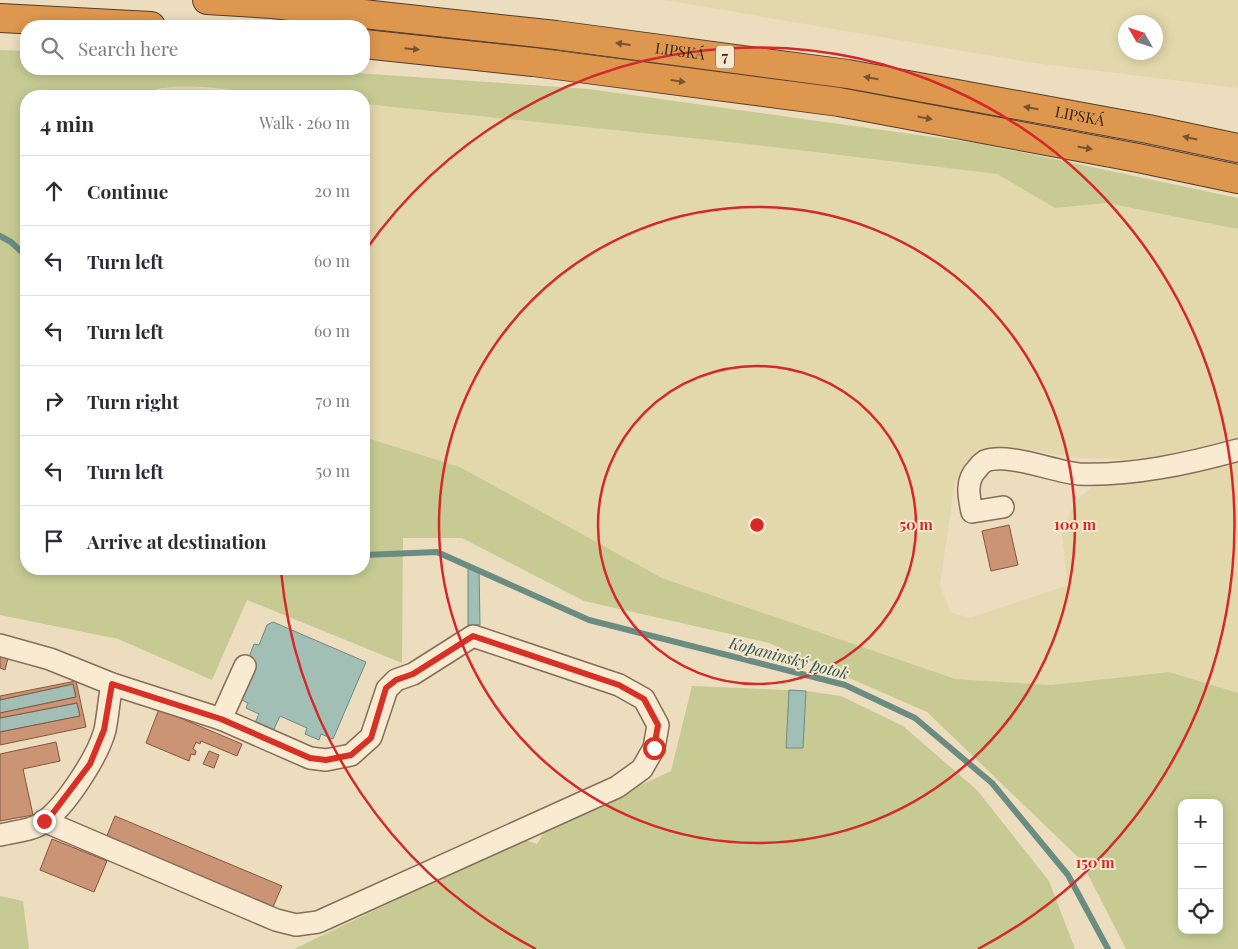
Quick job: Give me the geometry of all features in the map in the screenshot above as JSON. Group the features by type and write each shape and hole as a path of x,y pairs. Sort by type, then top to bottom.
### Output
{"highway":[{"name":"LIPSKÁ","path":"207,0 272,4 547,34 848,74 1138,127 1238,148"},
{"path":"0,18 38,20"},
{"name":"LIPSKÁ","path":"370,45 533,62 839,102 1129,156 1238,179"}],"lane":[{"path":"1003,507 972,512 968,493 971,475 984,462 1000,459 1077,474 1115,474 1152,469 1238,450"},
{"path":"0,645 50,659 112,684 221,719 310,758 326,760 351,755 371,738 386,688 396,680 413,674 473,636 619,685 644,699 658,725 654,748 642,770 617,787 318,922 296,925 276,920 44,821"},
{"path":"221,719 246,666"},
{"path":"0,834 36,826 50,817 90,764 104,730 112,684"}],"shaded area":[{"path":"664,0 1238,0 1238,88 1034,63"},
{"path":"180,86 222,90 159,90"},
{"path":"370,105 738,143 997,174 1055,208 1106,203 1238,229 1238,439 1167,455 1126,459 1082,458 1001,446 975,454 955,482 940,584 950,612 970,618 1068,585 1062,534 1075,502 1094,485 1238,456 1238,693 1169,672 1051,685 955,680 662,578 460,467 370,439"}],"green space":[{"path":"0,50 20,51 20,75 370,74 589,89 983,144 1238,198 1238,229 1106,203 1055,208 997,174 738,143 370,105 370,90 233,90 189,86 153,90 20,90 20,575 370,575 370,439 460,467 662,578 955,679 1051,685 1169,672 1238,693 1238,949 1126,949 1080,859 927,712 769,643 584,601 462,538 403,538 402,663 247,600 212,680 118,639 0,615"},
{"path":"692,686 789,690 786,747 803,748 806,691 841,696 903,726 977,790 1049,881 1075,949 294,949 523,839 537,844 546,829 671,771"},
{"path":"0,896 23,901 29,949 0,949"}],"water":[{"path":"468,568 479,568 480,625 468,625"},
{"path":"273,622 366,662 333,739 321,734 319,740 305,734 307,728 280,716 273,731 255,723 259,714 246,708 248,703 242,700 256,666 247,662 254,644 259,645 267,625"},
{"path":"73,684 76,697 0,713 0,700"},
{"path":"789,690 806,691 803,748 786,748"},
{"path":"77,703 80,716 0,732 0,718"}],"building":[{"path":"1009,525 1018,565 991,571 982,531"},
{"path":"0,656 8,658 5,670 0,668"},
{"path":"76,681 86,727 0,745 0,732 80,716 77,703 0,718 0,713 76,697 73,684 0,700 0,696"},
{"path":"159,709 242,744 237,756 201,741 200,744 196,742 193,749 196,751 195,755 191,754 189,761 146,743"},
{"path":"56,742 60,761 23,769 33,815 0,821 0,754"},
{"path":"209,751 219,755 214,768 203,764"},
{"path":"115,816 282,886 273,907 106,838"},
{"path":"52,839 107,861 94,892 40,870"}],"waterway":[{"name":"Kopaninský potok","path":"0,236 11,242 20,250"},
{"name":"Kopaninský potok","path":"370,555 437,552 589,620 845,685 915,718 992,783 1068,875 1108,949"}],"route":[{"path":"44,821 50,817 67,796 90,764 104,730 112,684 221,719 310,758 326,760 351,755 371,738 386,688 396,680 413,674 473,636 619,685 644,699 658,725 654,748"}]}
